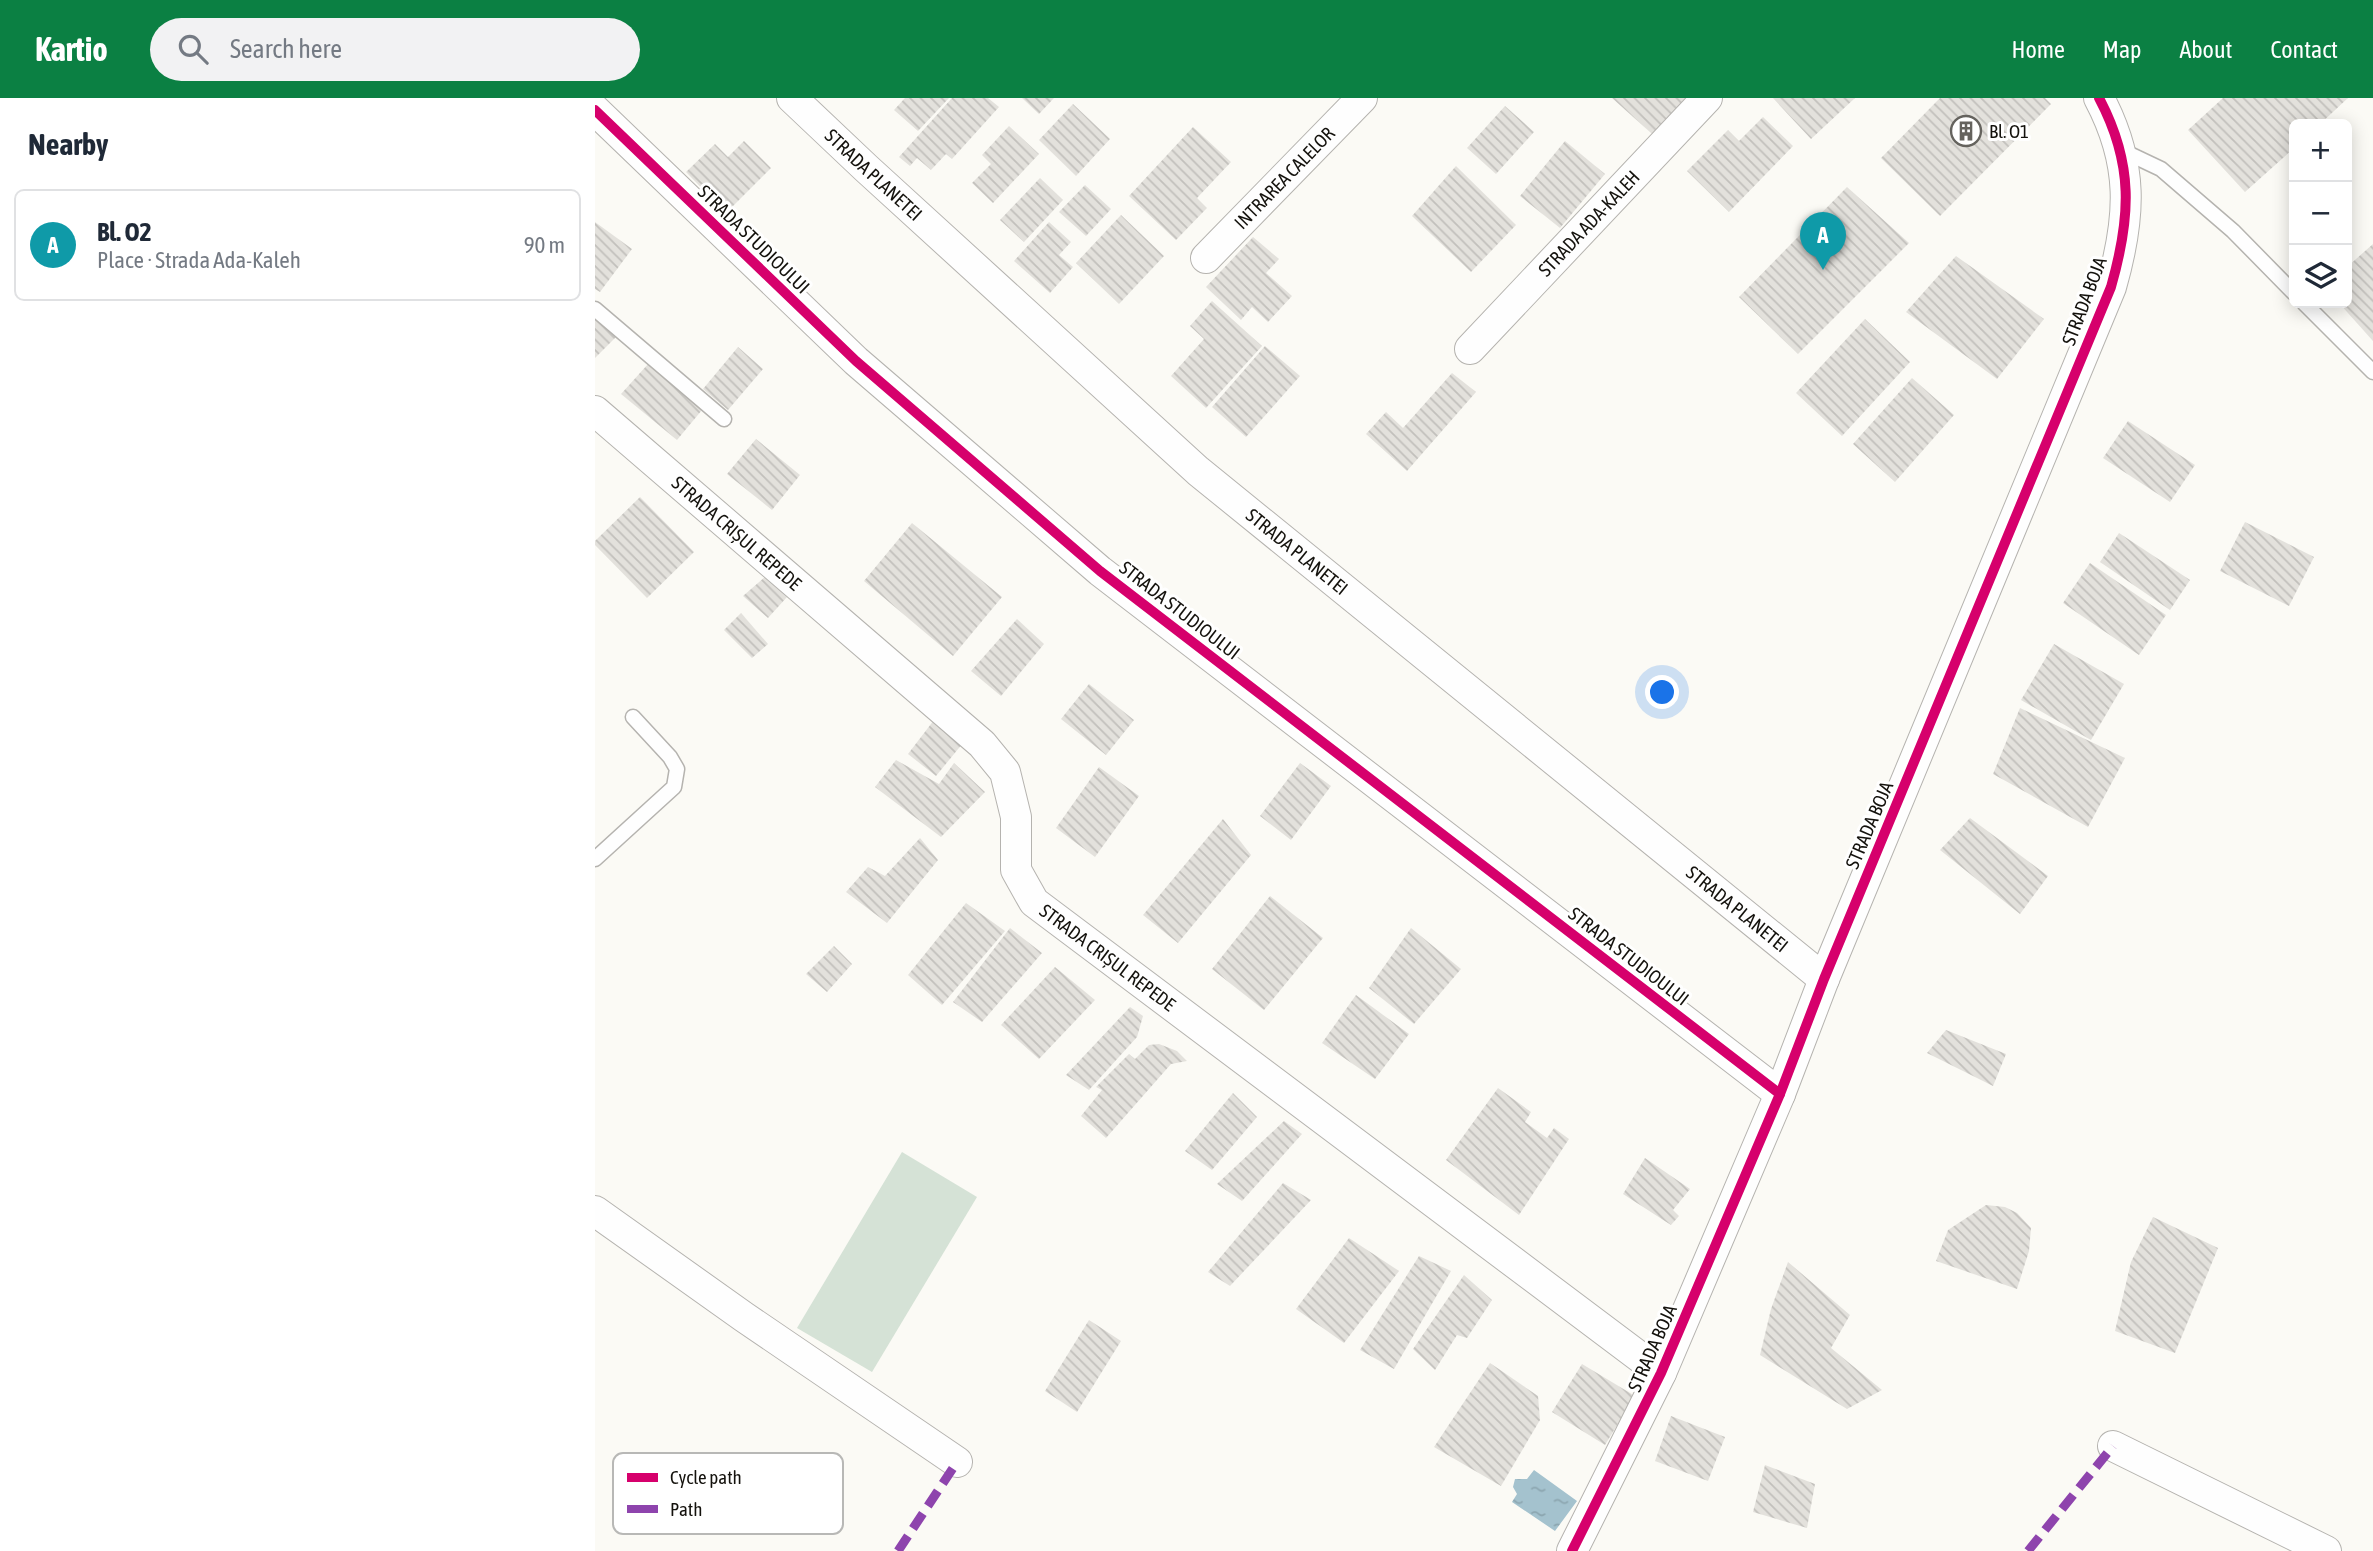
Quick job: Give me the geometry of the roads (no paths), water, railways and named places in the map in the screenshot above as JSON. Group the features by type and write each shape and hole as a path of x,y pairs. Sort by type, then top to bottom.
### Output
{"street":[{"name":"STRADA PLANETEI","path":"792,98 866,169 1198,471 1824,979"},
{"name":"INTRAREA CALELOR","path":"1206,258 1362,98"},
{"name":"STRADA ADA-KALEH","path":"1470,349 1707,98"},
{"name":"STRADA BOJA","path":"1572,1551 1661,1373 1780,1094 1824,979 2111,287 2126,225 2126,188 2121,150 2099,98"},
{"name":"STRADA STUDIOULUI","path":"595,110 856,361 1100,570 1780,1094"},
{"name":"STRADA CRIȘUL REPEDE","path":"595,411 982,744 1005,772 1016,817 1016,870 1034,902 1661,1373"},
{"path":"595,1211 744,1317 957,1462"},
{"path":"2112,1446 2326,1551"}],"lane":[{"path":"2121,150 2161,169 2233,231 2289,288"},
{"path":"2309,308 2373,372"},
{"path":"595,309 724,419"},
{"path":"595,859 674,787 677,769 670,757 633,717"}],"water":[{"path":"1534,1470 1577,1501 1555,1531 1512,1502 1517,1494 1513,1487 1515,1479 1527,1479"}],"place":[{"name":"Bl. O1","path":"1966,131"},
{"name":"Bl. O2","path":"1823,270"}]}
